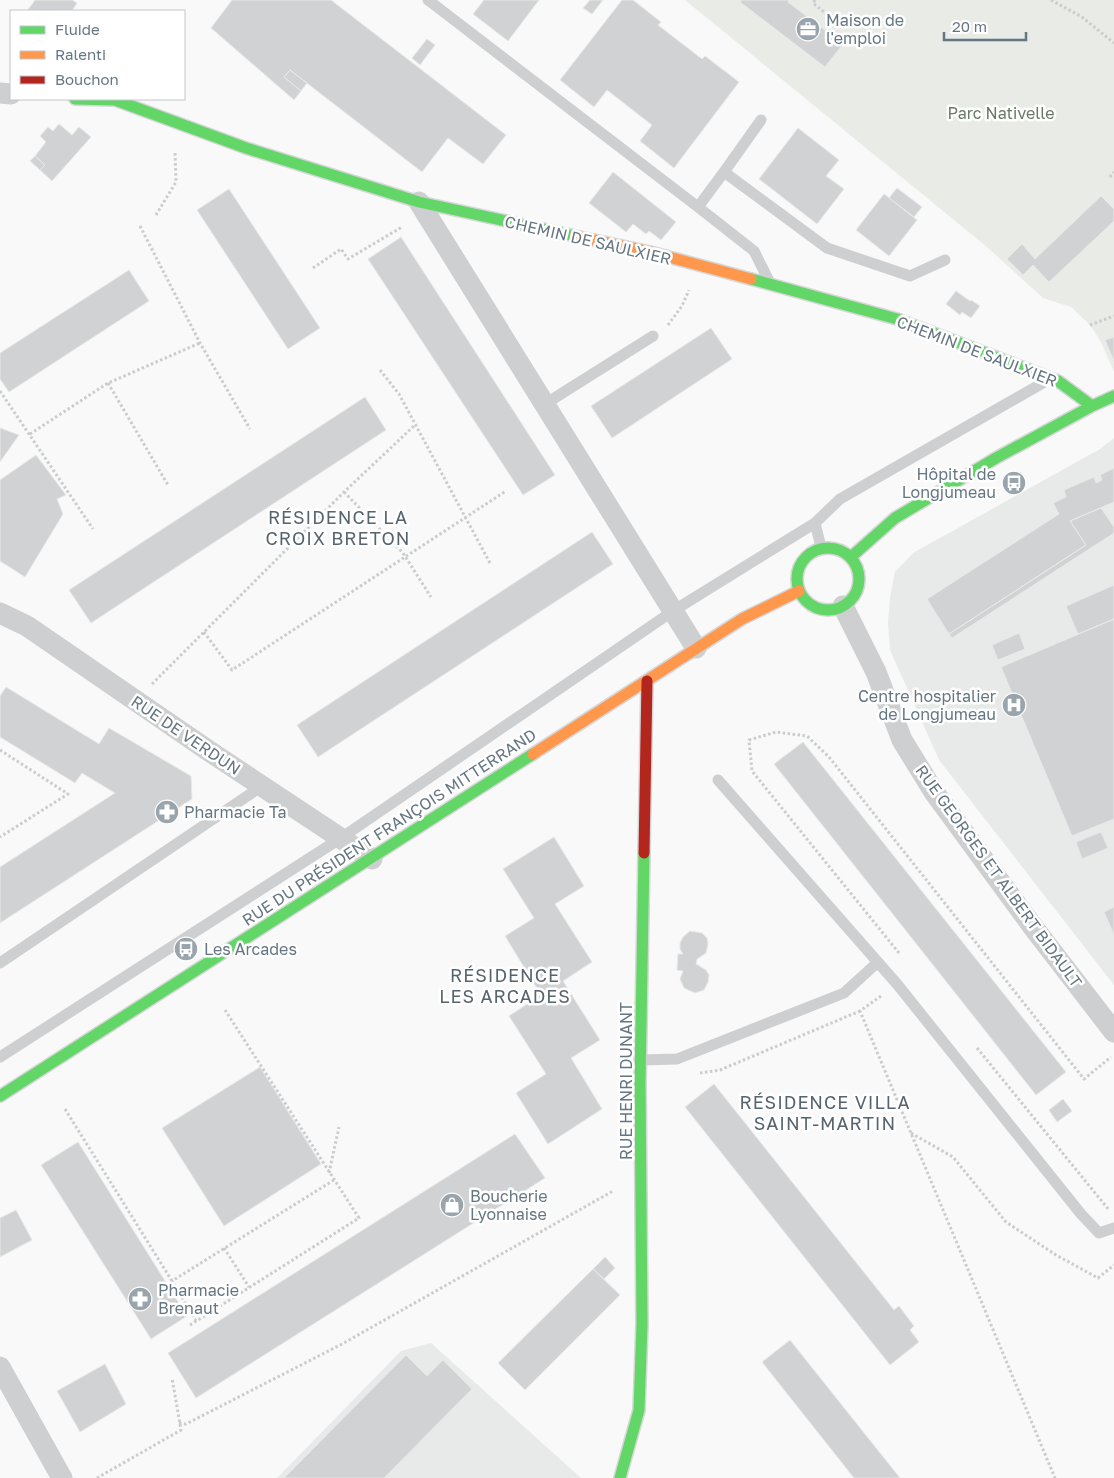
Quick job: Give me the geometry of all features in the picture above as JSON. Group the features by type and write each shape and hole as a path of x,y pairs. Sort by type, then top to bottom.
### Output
{"street":[{"name":"CHEMIN DE SAULXIER","path":"115,100 246,148 423,207 650,252 897,319 1058,380 1092,406"},
{"path":"423,207 696,648"},
{"path":"851,557 895,518 996,458 1114,396"},
{"path":"832,547 842,550 851,557 856,565 859,584 856,593 850,601 833,610 823,610 804,600 796,582 796,573 805,556 821,548 832,547"},
{"name":"RUE DU PRÉSIDENT FRANÇOIS MITTERRAND","path":"0,1096 372,859 742,618 799,591"},
{"name":"RUE GEORGES ET ALBERT BIDAULT","path":"843,606 876,672 902,740 934,792 1033,927 1114,1032"},
{"name":"RUE DE VERDUN","path":"0,613 27,626 372,859"},
{"name":"RUE HENRI DUNANT","path":"620,1478 639,1410 642,1324 641,1060 647,681"},
{"path":"0,1367 62,1478"}],"lane":[{"path":"428,0 754,251 771,285"},
{"path":"698,207 761,120"},
{"path":"724,172 827,248 910,276 945,260"},
{"path":"545,404 653,336"},
{"path":"0,1057 341,838 673,611 816,523 840,499 1052,378"},
{"path":"816,523 821,548"},
{"path":"718,780 878,962 1081,1214 1099,1233 1114,1228"},
{"path":"0,963 262,786"},
{"path":"641,1060 678,1059 844,993 878,962"}],"path":[{"path":"815,0 813,3 836,22"},
{"path":"1051,0 1082,17 1114,43"},
{"path":"156,215 176,182 175,148"},
{"path":"1110,176 1114,172"},
{"path":"313,268 341,249 348,260 423,207"},
{"path":"140,226 200,343 250,429"},
{"path":"653,336 668,325 682,306 700,267"},
{"path":"1090,325 1114,316"},
{"path":"30,434 108,383 200,343"},
{"path":"380,370 398,394 490,565"},
{"path":"108,383 168,485"},
{"path":"0,391 93,529"},
{"path":"135,700 344,492 415,425"},
{"path":"204,632 232,670 506,491"},
{"path":"344,492 406,557 431,597"},
{"path":"0,750 68,794 0,837"},
{"path":"190,1325 359,1218 225,1010"},
{"path":"976,1048 1114,1216"},
{"path":"65,1109 196,1321"},
{"path":"329,1174 340,1127"},
{"path":"909,1132 953,1157 1006,1222 1056,1255 1098,1278 1114,1265"},
{"path":"179,1424 186,1424 342,1344 641,1175"},
{"path":"172,1281 334,1180"},
{"path":"224,1248 249,1287"},
{"path":"97,1478 180,1430 172,1378"}],"shaded area":[{"name":"Centre hospitalier de Longjumeau","path":"1114,438 1114,985 939,760 890,650 888,622 895,572 913,553 1100,449"},
{"path":"431,1343 581,1478 277,1478 401,1351"}],"green space":[{"name":"Parc Nativelle","path":"685,0 1114,0 1114,372 1101,342 1090,325 1071,307 1043,298 987,247"}],"building":[{"path":"35,0 72,0 77,3 73,10 28,10"},
{"path":"232,0 331,0 506,135 483,164 448,138 422,172 290,70 284,77 301,91 294,100 211,28"},
{"path":"484,0 539,0 508,41 473,14"},
{"path":"590,0 603,0 592,14 583,8"},
{"path":"622,0 633,0 661,22 658,25 702,59 705,56 739,82 674,168 640,141 652,125 607,90 594,107 560,80"},
{"path":"742,0 789,0 788,2 843,44 825,67 740,2"},
{"path":"427,39 435,45 420,65 412,58"},
{"path":"290,70 307,83 301,91 284,77"},
{"path":"59,124 72,135 79,127 91,137 52,181 40,170 45,165 35,156 46,142 40,136 48,127 53,131"},
{"path":"798,128 839,160 826,176 844,189 817,224 759,179"},
{"path":"35,156 45,165 40,170 30,161"},
{"path":"613,172 676,222 661,240 649,231 646,234 633,224 626,232 589,203"},
{"path":"897,188 922,207 914,217 889,198"},
{"path":"229,189 320,328 288,349 197,210"},
{"path":"884,194 917,220 889,256 856,230"},
{"path":"1101,196 1114,209 1114,221 1049,282 1033,265 1023,275 1007,259 1022,244 1035,259"},
{"path":"401,237 555,475 523,495 368,259"},
{"path":"129,270 149,301 9,392 0,379 0,353"},
{"path":"956,291 980,306 971,318 962,312 960,315 946,304"},
{"path":"711,328 732,359 612,438 591,406"},
{"path":"1114,337 1114,361 1105,340"},
{"path":"365,397 386,430 91,623 69,590"},
{"path":"0,428 19,435 0,462"},
{"path":"36,455 66,495 57,499 63,514 25,577 0,561 0,480"},
{"path":"1114,468 1114,502 1070,521 1086,545 949,634 927,599 1059,514 1053,503 1066,497 1064,490 1094,477 1096,483 1102,480 1100,475"},
{"path":"1101,508 1114,527 1114,533 952,638 949,634 1086,545 1070,521"},
{"path":"592,532 613,564 318,757 297,725"},
{"path":"1114,585 1114,619 1078,634 1066,606"},
{"path":"1114,619 1114,819 1072,836 1001,667"},
{"path":"1019,633 1025,649 998,660 992,645"},
{"path":"6,687 99,744 109,728 191,776 192,799 0,923 0,867 115,793 82,773 75,783 0,737 0,696"},
{"path":"803,742 1066,1072 1036,1095 774,764"},
{"path":"1101,832 1108,848 1082,859 1076,842"},
{"path":"554,837 584,886 555,904 592,962 563,981 600,1040 571,1058 602,1109 548,1144 516,1093 546,1074 509,1016 541,995 505,936 534,918 503,869"},
{"path":"1114,907 1114,935 1104,912"},
{"path":"690,931 702,933 707,938 708,944 706,953 697,959 696,964 706,970 709,975 708,982 704,990 695,993 684,988 680,979 683,971 677,970 678,954 683,954 680,949 680,943 683,937"},
{"path":"260,1067 321,1164 224,1226 162,1128"},
{"path":"714,1084 894,1310 899,1306 914,1326 910,1330 919,1342 890,1365 685,1107"},
{"path":"1063,1099 1072,1111 1057,1122 1049,1110"},
{"path":"515,1134 545,1178 196,1398 168,1353"},
{"path":"78,1142 187,1316 151,1339 41,1165"},
{"path":"16,1210 32,1240 0,1257 0,1218"},
{"path":"605,1257 615,1268 604,1279 593,1269"},
{"path":"593,1269 620,1295 525,1390 498,1363"},
{"path":"790,1340 900,1478 854,1478 762,1362"},
{"path":"406,1355 427,1376 443,1360 472,1389 384,1478 284,1478"},
{"path":"105,1364 126,1404 80,1432 57,1391"}],"traffic: fast":[{"path":"115,100 246,148 419,202 575,236"},
{"path":"751,279 897,319 1058,381 1092,406"},
{"path":"851,557 895,518 996,458 1114,396"},
{"path":"822,548 834,548 850,557 857,567 859,579 857,591 850,601 834,610 822,610 811,605 802,596 797,585 797,573 802,562 811,553 822,548"},
{"path":"0,1096 533,754"},
{"path":"620,1478 639,1410 642,1324 640,1082 644,853"}],"traffic: slow":[{"path":"575,236 650,252 751,279"},
{"path":"533,754 742,619 799,591"}],"traffic: jam":[{"path":"644,853 647,681"}],"place":[{"name":"Maison de l'emploi","path":"808,29"},
{"name":"Hôpital de Longjumeau","path":"1014,483"},
{"name":"Centre hospitalier de Longjumeau","path":"1014,705"},
{"name":"Pharmacie Ta","path":"167,812"},
{"name":"Les Arcades","path":"186,949"},
{"name":"Boucherie Lyonnaise","path":"452,1205"},
{"name":"Pharmacie Brenaut","path":"140,1299"}],"district":[{"name":"RÉSIDENCE LA CROIX BRETON","path":"338,528"},
{"name":"RÉSIDENCE LES ARCADES","path":"505,986"},
{"name":"RÉSIDENCE VILLA SAINT-MARTIN","path":"825,1113"}]}
